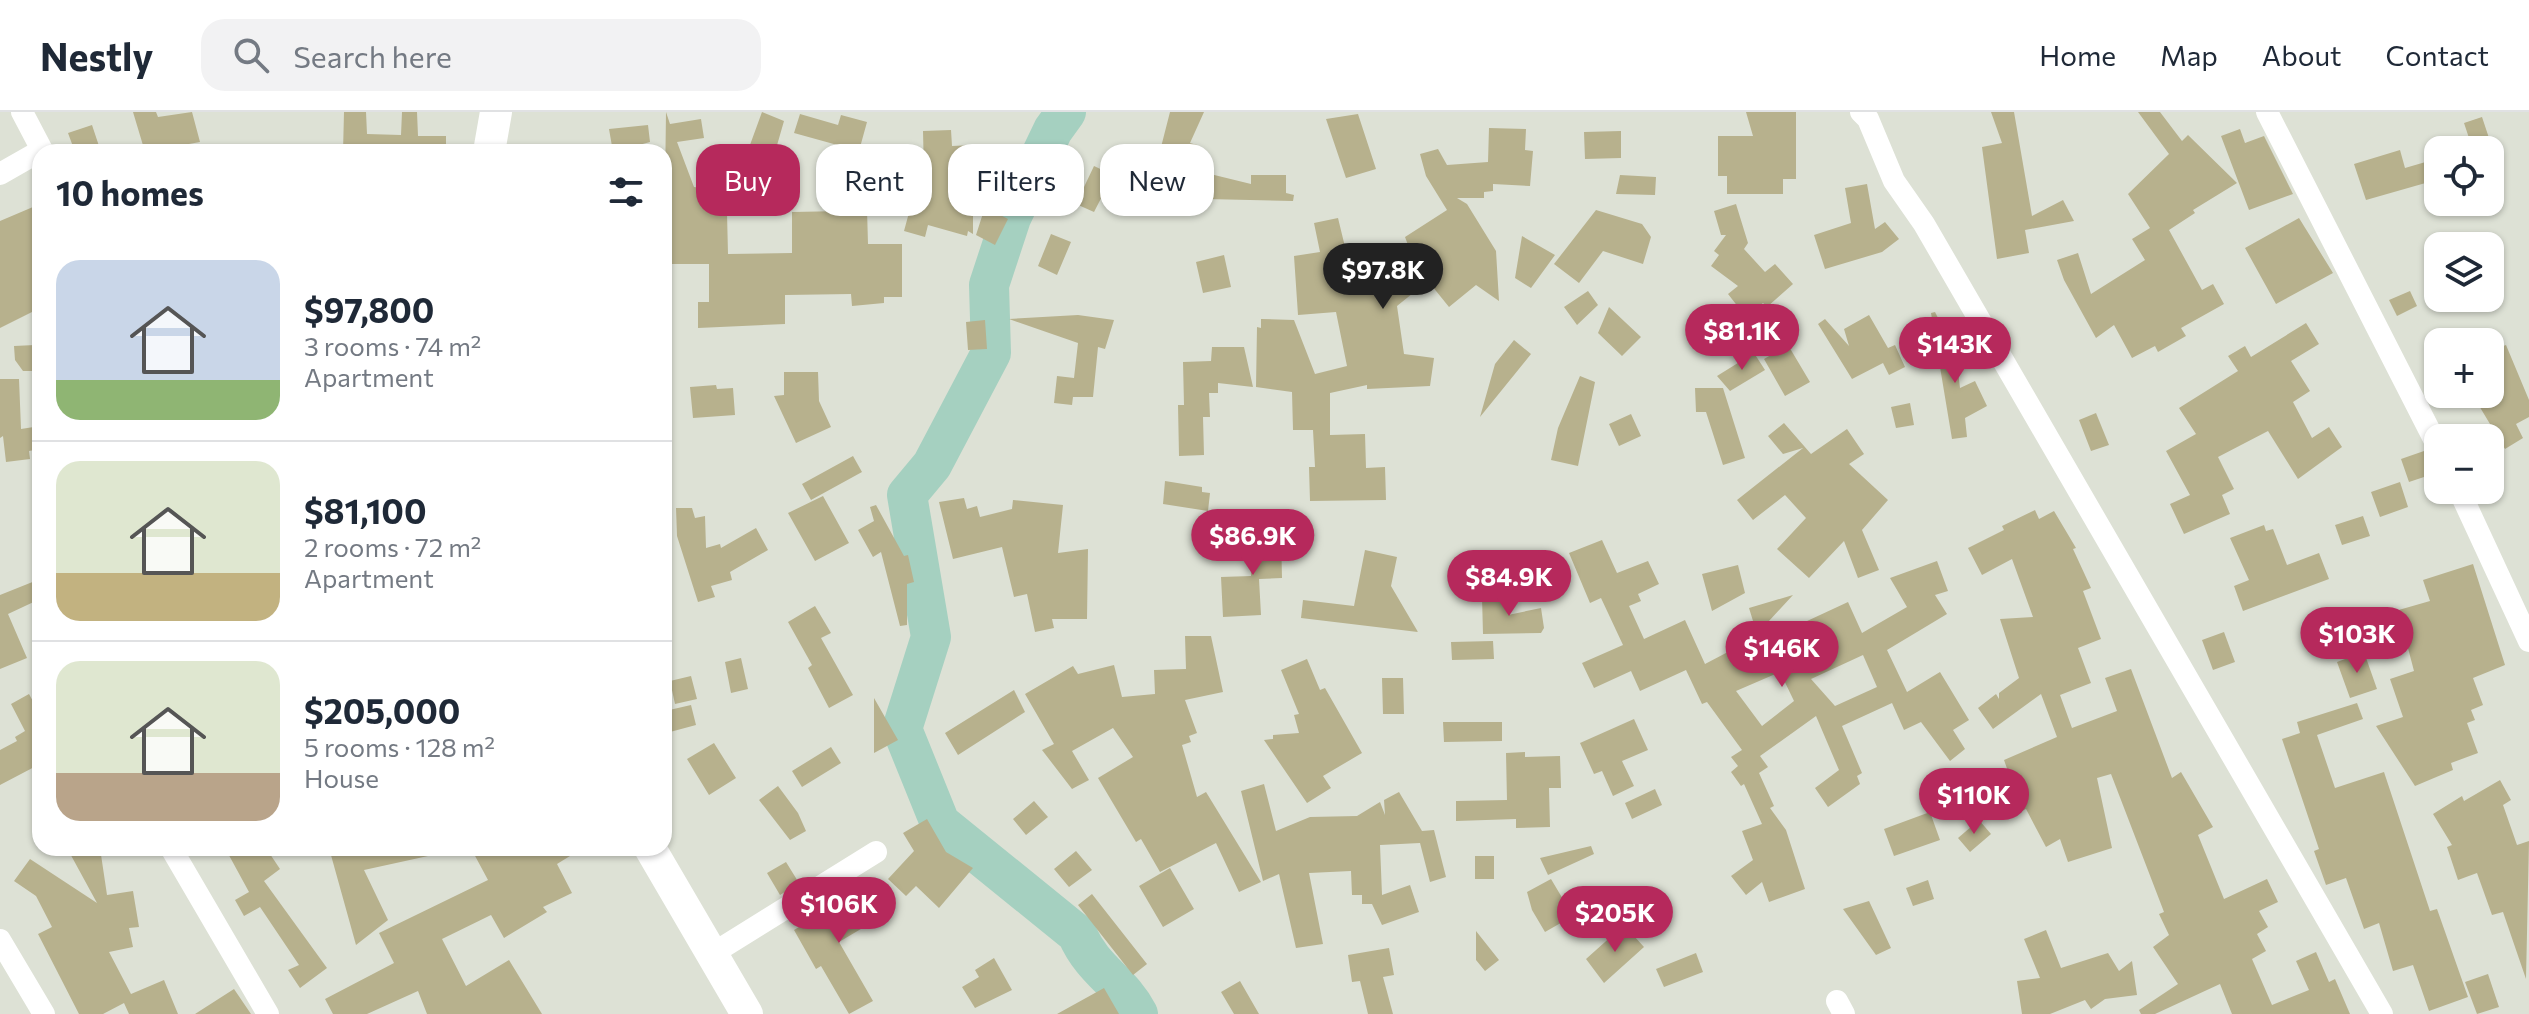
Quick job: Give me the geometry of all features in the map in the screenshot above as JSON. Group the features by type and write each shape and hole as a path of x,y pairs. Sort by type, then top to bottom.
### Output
{"main road":[{"path":"490,144 496,112"},
{"path":"655,856 747,1014"}],"street":[{"path":"22,112 38,144"},
{"path":"1861,112 1868,119 1894,181 1924,224 2382,1014"},
{"path":"2267,112 2426,424"},
{"path":"0,174 32,156"},
{"path":"2465,504 2529,641"},
{"path":"712,954 876,852"},
{"path":"176,856 268,1014"},
{"path":"0,940 44,1014"}],"building":[{"path":"133,112 156,112 158,117 192,112 200,142 143,144"},
{"path":"344,112 366,112 367,134 401,135 402,112 417,112 418,136 446,136 446,144 343,144"},
{"path":"666,112 670,124 701,119 704,138 677,142 696,187 696,216 727,216 728,254 792,253 792,216 800,216 800,212 816,212 816,216 867,216 868,244 902,244 902,297 884,297 884,303 852,306 851,294 785,295 785,324 698,328 698,302 709,302 709,264 672,264 672,144 666,144"},
{"path":"762,112 784,121 777,144 750,144"},
{"path":"1170,112 1204,112 1190,143 1194,144 1162,144"},
{"path":"1746,112 1796,112 1796,179 1783,179 1783,194 1727,194 1727,176 1718,176 1718,136 1753,136"},
{"path":"1991,112 2014,112 2032,216 2063,200 2074,221 2025,230 2029,253 1997,259 1982,147 2002,143"},
{"path":"2138,112 2160,112 2182,141 2188,135 2237,183 2193,210 2195,213 2169,230 2202,290 2213,284 2224,304 2181,328 2186,336 2158,352 2155,346 2132,358 2114,325 2096,338 2064,280 2057,260 2078,253 2091,294 2145,260 2132,239 2150,228 2128,194 2169,154"},
{"path":"800,114 838,125 841,115 867,122 861,144 834,144 794,133"},
{"path":"1358,114 1376,169 1346,178 1326,119"},
{"path":"2482,117 2488,136 2468,136 2464,123"},
{"path":"92,125 98,144 72,144 68,133"},
{"path":"648,125 650,142 612,144 609,129"},
{"path":"1489,128 1526,129 1525,150 1533,151 1530,186 1493,184 1493,191 1484,192 1484,198 1457,198 1467,204 1496,251 1499,301 1476,285 1449,307 1428,281 1397,306 1404,354 1434,358 1430,386 1367,389 1367,385 1330,393 1330,435 1365,434 1366,468 1385,467 1386,500 1310,501 1309,467 1315,467 1313,430 1293,430 1292,392 1256,387 1257,327 1261,328 1261,319 1294,320 1315,374 1347,366 1336,312 1298,315 1294,256 1320,252 1314,223 1338,218 1346,251 1364,247 1369,270 1408,245 1405,237 1447,210 1426,176 1420,154 1438,149 1447,165 1488,162"},
{"path":"2240,129 2245,143 2264,136 2293,194 2249,210 2221,136"},
{"path":"951,130 952,144 948,144 948,216 973,216 973,234 968,231 967,236 928,225 925,237 904,231 908,216 932,216 932,144 923,144 923,131"},
{"path":"1621,131 1621,158 1585,159 1584,132"},
{"path":"2400,150 2405,168 2424,162 2424,183 2366,200 2354,164"},
{"path":"1094,166 1100,169 1100,200 1094,212 1084,208 1084,187"},
{"path":"1214,175 1251,184 1251,175 1286,175 1286,193 1294,195 1293,201 1214,199"},
{"path":"1620,175 1656,177 1655,195 1616,194"},
{"path":"1867,184 1875,229 1885,222 1899,239 1882,252 1825,269 1814,235 1851,223 1845,188"},
{"path":"1736,204 1748,243 1744,249 1765,272 1775,264 1793,284 1767,307 1763,303 1746,317 1728,294 1738,286 1711,266 1719,255 1714,251 1726,235 1721,235 1714,211"},
{"path":"32,207 32,312 0,328 0,221"},
{"path":"1596,210 1642,224 1651,237 1643,264 1603,251 1579,283 1554,264"},
{"path":"982,216 1008,219 995,245 976,235"},
{"path":"2299,218 2333,273 2276,304 2245,248"},
{"path":"1051,234 1071,242 1057,275 1038,266"},
{"path":"1522,236 1555,255 1531,288 1515,278"},
{"path":"1224,255 1231,287 1203,293 1196,262"},
{"path":"1588,291 1598,305 1577,325 1564,307"},
{"path":"2410,291 2417,306 2397,316 2389,300"},
{"path":"1609,307 1641,337 1622,356 1598,333"},
{"path":"1935,312 1956,354 1960,388 1975,381 1987,406 1965,418 1967,437 1952,439 1931,313"},
{"path":"1078,315 1114,320 1105,349 1098,347 1093,397 1073,397 1072,405 1054,403 1057,376 1074,378 1078,343 1009,319"},
{"path":"1869,315 1888,348 1895,345 1905,367 1889,375 1883,363 1852,379 1818,324 1825,319 1849,346 1844,329"},
{"path":"985,320 987,349 968,350 966,322"},
{"path":"2306,323 2319,344 2291,361 2310,391 2293,402 2312,438 2329,427 2342,447 2298,479 2268,431 2218,457 2234,489 2222,495 2230,514 2184,534 2170,504 2190,495 2166,451 2196,434 2179,408 2238,371 2228,356 2245,346 2251,357"},
{"path":"1514,340 1531,354 1480,417 1495,364"},
{"path":"32,345 32,371 23,371 15,360 14,346"},
{"path":"1788,345 1810,382 1785,396 1764,359"},
{"path":"2504,346 2529,400 2529,417 2516,424 2523,438 2505,449 2504,424 2490,424 2480,408 2504,408"},
{"path":"1212,347 1244,347 1253,387 1218,383 1218,393 1209,393 1210,417 1203,417 1204,455 1179,456 1178,405 1184,405 1183,362 1211,361"},
{"path":"1754,353 1765,370 1730,391 1717,376"},
{"path":"784,372 818,372 819,401 831,427 796,443 774,396 784,395"},
{"path":"1580,376 1595,382 1578,466 1551,460 1558,428"},
{"path":"0,379 19,379 21,429 32,427 30,459 6,462 3,436 0,438"},
{"path":"716,385 717,389 733,388 735,415 693,418 690,387"},
{"path":"1695,388 1723,388 1745,458 1723,465 1706,412 1696,412"},
{"path":"1910,403 1914,425 1896,428 1891,407"},
{"path":"2096,413 2109,445 2091,451 2079,420"},
{"path":"1631,414 1641,436 1619,446 1609,424"},
{"path":"1784,423 1811,454 1847,429 1864,454 1849,464 1888,500 1862,530 1879,570 1858,578 1844,541 1809,578 1777,549 1806,518 1785,495 1753,520 1737,500 1803,448 1783,454 1768,436"},
{"path":"2424,451 2424,477 2409,482 2401,459"},
{"path":"853,456 862,472 811,500 802,484"},
{"path":"1165,481 1202,487 1202,492 1210,493 1208,511 1163,504"},
{"path":"2400,482 2408,507 2380,517 2371,492"},
{"path":"823,496 849,543 815,561 788,513"},
{"path":"964,498 967,509 977,506 980,517 1012,509 1013,500 1063,505 1058,553 1088,549 1087,619 1052,619 1054,628 1035,632 1027,594 1014,597 1002,547 953,559 939,502"},
{"path":"876,505 904,556 908,555 914,582 907,584 907,625 900,626 881,552 873,557 858,530 874,521 870,507"},
{"path":"676,508 692,508 695,518 705,516 706,548 720,544 721,548 756,528 768,550 730,572 732,580 711,586 715,597 698,602 677,536"},
{"path":"2035,510 2039,519 2054,511 2076,548 2073,549 2091,588 2083,591 2101,639 2078,648 2091,683 2060,695 2072,728 2117,711 2105,678 2131,669 2172,778 2181,772 2213,827 2198,835 2224,899 2267,879 2278,902 2259,911 2268,927 2257,934 2266,951 2252,959 2272,1005 2309,990 2296,961 2316,952 2329,982 2335,979 2350,1014 2232,1014 2220,984 2155,1014 2141,1014 2139,1010 2178,984 2153,947 2169,935 2159,914 2164,912 2111,774 2097,778 2112,848 2068,862 2060,839 2046,847 2026,809 2022,811 2004,760 2057,737 2041,694 1993,729 1978,708 1996,694 1999,699 1999,693 2019,678 2000,619 2033,617 2012,559 1982,575 1968,548"},
{"path":"2363,516 2370,536 2342,545 2335,525"},
{"path":"2264,525 2266,531 2273,529 2287,565 2319,553 2329,579 2243,611 2234,586 2249,580 2230,538"},
{"path":"1250,534 1281,534 1282,578 1259,579 1261,615 1223,617 1221,577 1251,576"},
{"path":"1602,540 1617,573 1648,561 1659,584 1638,594 1641,601 1629,606 1644,639 1685,620 1705,664 1745,643 1740,652 1848,602 1862,633 1907,607 1890,578 1937,561 1948,591 1935,595 1947,614 1887,650 1907,692 1940,672 1969,720 1953,730 1965,749 1950,761 1921,722 1904,730 1892,703 1842,726 1862,773 1857,776 1860,784 1828,807 1815,788 1839,770 1816,716 1760,756 1768,767 1759,773 1774,806 1770,808 1786,830 1805,889 1769,902 1762,882 1746,895 1731,876 1753,860 1742,831 1762,824 1744,784 1741,786 1731,772 1738,766 1731,757 1742,750 1707,702 1702,704 1686,670 1640,691 1631,671 1594,688 1582,663 1623,645 1601,598 1590,603 1569,553","holes":["1863,655 1877,687 1835,706 1811,679","1780,672 1794,701 1762,726 1736,691"]},
{"path":"1365,550 1397,557 1391,586 1418,632 1301,618 1303,600 1354,606"},
{"path":"2473,564 2505,665 2473,678 2483,705 2471,710 2475,720 2467,723 2478,753 2451,763 2453,770 2415,786 2376,726 2403,717 2390,679 2414,671 2404,633 2351,652 2343,626 2430,601 2423,580"},
{"path":"1738,565 1745,593 1712,611 1702,574"},
{"path":"32,582 32,603 8,614 27,658 0,669 0,595"},
{"path":"1793,595 1757,634 1749,608"},
{"path":"1482,597 1508,597 1508,615 1541,608 1544,628 1541,633 1483,634"},
{"path":"815,606 831,633 821,638 853,695 829,708 808,668 812,665 788,622"},
{"path":"2224,632 2235,662 2213,670 2202,640"},
{"path":"1185,636 1211,636 1223,692 1185,700 1197,733 1189,736 1191,742 1182,745 1197,797 1206,792 1261,882 1239,892 1216,843 1160,872 1141,839 1136,842 1098,778 1133,757 1113,728 1072,751 1089,780 1072,789 1042,750 1054,744 1025,694 1073,666 1078,674 1114,665 1122,697 1155,694 1154,670 1186,669"},
{"path":"1493,641 1494,659 1452,660 1451,642"},
{"path":"2364,652 2377,689 2350,698 2337,662"},
{"path":"741,658 748,689 731,693 725,662"},
{"path":"1307,659 1320,690 1325,688 1362,753 1323,776 1331,788 1307,803 1264,740 1273,739 1273,735 1299,733 1294,715 1299,714 1281,670"},
{"path":"691,676 697,699 675,704 672,681"},
{"path":"1382,678 1403,678 1404,714 1383,714"},
{"path":"1014,690 1025,712 958,755 945,733"},
{"path":"29,694 32,699 32,768 0,785 0,750 17,741 15,737 25,731 11,704"},
{"path":"874,698 898,740 874,753"},
{"path":"2357,703 2363,719 2317,735 2335,788 2384,772 2430,911 2437,909 2468,997 2429,1011 2413,965 2393,971 2379,923 2364,929 2346,878 2326,885 2314,851 2319,849 2282,739 2300,733 2297,722"},
{"path":"691,705 696,725 672,731 672,709"},
{"path":"1634,719 1648,750 1622,761 1634,786 1613,796 1602,771 1594,774 1580,743"},
{"path":"1443,722 1502,722 1502,741 1444,742"},
{"path":"714,743 736,778 709,795 687,759"},
{"path":"831,747 841,763 802,787 792,771"},
{"path":"1525,752 1525,757 1560,756 1561,788 1549,788 1550,827 1516,828 1516,819 1456,821 1456,801 1507,800 1506,753"},
{"path":"2500,780 2511,800 2503,805 2517,845 2529,841 2526,979 2503,912 2492,915 2477,873 2458,880 2447,847 2452,845 2433,814 2462,796 2464,801"},
{"path":"1264,784 1276,831 1310,817 1357,816 1380,802 1385,815 1384,800 1399,792 1422,831 1434,830 1446,877 1430,882 1420,843 1380,845 1382,895 1410,885 1419,912 1382,925 1372,904 1362,904 1362,895 1352,895 1351,871 1309,873 1323,944 1296,948 1279,874 1263,881 1241,791"},
{"path":"778,786 798,813 806,831 790,840 759,800"},
{"path":"1655,789 1662,805 1632,819 1625,803"},
{"path":"1034,801 1048,817 1026,835 1013,819"},
{"path":"1930,812 1940,840 1894,856 1884,829"},
{"path":"927,819 946,852 973,868 939,908 916,886 906,896 888,879 914,851 903,833"},
{"path":"1979,820 1991,834 1970,852 1958,838"},
{"path":"1591,846 1594,854 1548,875 1540,858"},
{"path":"1076,851 1092,870 1069,887 1054,869"},
{"path":"71,856 101,856 107,895 133,891 139,927 129,928 133,947 109,952 131,994 164,980 178,1014 129,1014 124,1003 103,1014 79,1014 38,934 52,927 36,896 14,881 30,859 97,903"},
{"path":"229,856 271,856 280,869 264,881 327,968 300,988 288,970 299,965 260,907 244,916 235,900 249,892"},
{"path":"331,856 428,856 364,870 388,920 356,945"},
{"path":"475,856 570,856 557,864 572,893 543,907 547,912 504,938 491,915 442,939 466,986 509,960 542,1014 427,1014 418,991 367,1014 333,1014 325,999 394,963 379,933 488,880"},
{"path":"1475,856 1494,856 1494,879 1475,879"},
{"path":"786,862 799,883 780,895 767,873"},
{"path":"1170,868 1194,909 1163,927 1139,886"},
{"path":"1551,879 1573,916 1545,932 1532,910 1527,892"},
{"path":"1928,880 1934,899 1913,906 1906,888"},
{"path":"859,886 876,920 839,942 873,1001 849,1014 821,966 816,969 794,930 834,906 831,901"},
{"path":"1652,893 1664,919 1636,932 1624,906"},
{"path":"1092,894 1147,964 1133,975 1078,905"},
{"path":"1869,901 1891,948 1876,955 1843,909"},
{"path":"1624,925 1644,947 1604,983 1586,959"},
{"path":"2046,930 2061,968 2108,953 2119,971 2132,961 2137,995 2105,999 2091,1009 2085,1000 2050,1014 2022,1014 2017,981 2040,978 2024,939"},
{"path":"1476,931 1499,960 1485,971 1476,960"},
{"path":"1389,948 1394,975 1383,977 1393,1014 1368,1014 1360,981 1352,982 1348,955"},
{"path":"1696,953 1703,972 1664,987 1656,969"},
{"path":"994,958 1012,990 975,1008 962,987 979,977 975,970"},
{"path":"2488,974 2499,1007 2477,1014 2465,982"},
{"path":"1240,981 1259,1014 1234,1014 1221,992"},
{"path":"1104,988 1119,1014 1057,1014"},
{"path":"234,989 251,1014 195,1014"}],"waterway":[{"path":"1066,112 1053,130 1011,218 989,285 991,353 932,465 907,495 931,637 902,729 940,823 1077,934 1091,958 1123,992 1138,1014"}]}
